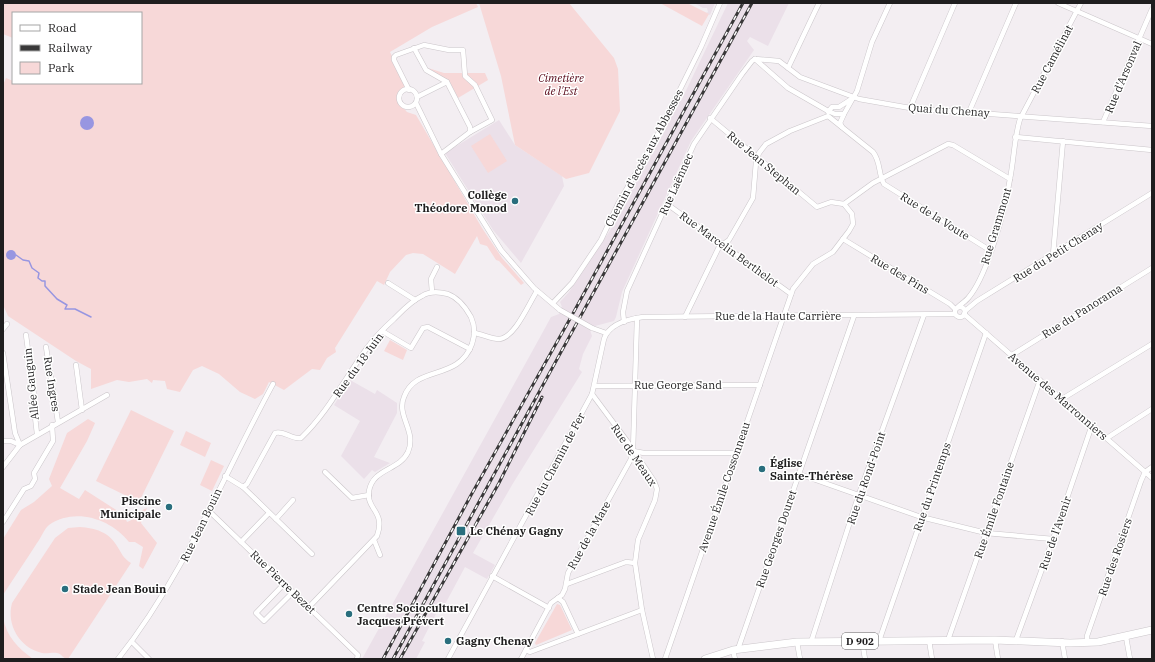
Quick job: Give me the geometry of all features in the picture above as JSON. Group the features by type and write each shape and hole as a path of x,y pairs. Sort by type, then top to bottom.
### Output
{"main road":[{"name":"D 902","path":"705,659 736,649 796,642 929,640 1087,641 1126,637 1152,630"}],"street":[{"name":"Chemin d'accès aux Abbesses","path":"552,303 572,283 601,240 619,202 657,136 701,47 720,3"},
{"path":"788,68 819,3"},
{"path":"842,127 840,123 854,97 872,42 890,3"},
{"path":"910,108 955,3"},
{"path":"969,112 1016,3"},
{"path":"1058,3 1152,44"},
{"name":"Rue Camélinat","path":"1022,115 1081,3"},
{"name":"Rue d'Arsonval","path":"1103,122 1152,9"},
{"path":"441,154 470,132 490,123 492,118 475,85 465,76 463,50 449,50 424,45 394,56 409,90 414,92 417,97 416,103 441,154 501,250 537,291 560,310 592,328 606,333 592,394"},
{"path":"414,48 426,70 447,82 470,127 470,132"},
{"path":"755,59 788,88 828,111 836,114 844,114"},
{"name":"Quai du Chenay","path":"755,59 779,61 800,78 854,97 910,108 1022,115 1152,126"},
{"name":"Rue Laënnec","path":"624,322 623,312 627,291 694,144 710,118 755,59"},
{"path":"417,97 447,82"},
{"path":"409,90 401,93 400,101 406,107 412,107 416,103"},
{"path":"826,117 828,111 832,107 839,107 854,97"},
{"name":"Rue Grammont","path":"956,310 970,296 991,251 1003,213 1010,179 1015,137 1022,115"},
{"path":"685,317 719,247 730,240 753,198 754,173 757,157 766,144 790,130 826,117 830,117 878,157 881,179"},
{"name":"Rue Jean Stephan","path":"710,118 816,207 831,202 844,204"},
{"path":"1015,137 1152,150"},
{"path":"1053,255 1063,142"},
{"path":"844,204 865,188 948,144 954,146 1010,179"},
{"name":"Rue de la Voute","path":"881,179 884,184 991,251"},
{"name":"Rue du Petit Chenay","path":"964,313 976,302 1152,193"},
{"name":"Rue Marcelin Berthelot","path":"667,204 791,294"},
{"name":"Avenue Émile Cossonneau","path":"665,659 791,294 813,264 833,252 853,224 852,214 844,204"},
{"name":"Rue des Pins","path":"843,239 950,304 956,310 962,307 964,313"},
{"path":"309,607 377,536 381,524 380,518 369,499 369,495 372,481 377,476 402,461 407,453 411,437 401,410 402,400 408,388 419,379 458,364 466,356 470,349 474,333 471,318 461,303 452,295 432,292 431,279 437,267"},
{"name":"Rue du Panorama","path":"1012,355 1152,268"},
{"path":"388,283 415,300"},
{"path":"474,333 498,339 506,336 522,318 537,291"},
{"name":"Rue du 18 Juin","path":"243,487 247,484 274,435 278,432 298,439 302,438 321,417 367,349 382,331 415,300 432,292"},
{"path":"970,296 976,302"},
{"name":"Rue de la Haute Carrière","path":"606,333 613,326 637,318 924,315 956,310 960,317 964,313"},
{"name":"Avenue des Marronniers","path":"964,313 1152,478"},
{"name":"Rue du Rond-Point","path":"811,642 859,494 924,315"},
{"name":"Rue Georges Douret","path":"736,649 854,316"},
{"path":"637,318 633,451 644,453 736,453"},
{"path":"3,329 7,324"},
{"path":"382,331 411,348 423,328 428,327 470,349"},
{"name":"Rue du Printemps","path":"879,641 986,333"},
{"name":"Allée Gauguin","path":"26,335 34,395 37,434"},
{"path":"1062,399 1152,344"},
{"name":"Rue Ingres","path":"46,347 58,422"},
{"path":"3,353 15,433 20,445"},
{"path":"76,365 82,410"},
{"name":"Rue Émile Fontaine","path":"948,640 1040,380"},
{"name":"Rue Jean Bouin","path":"118,659 132,642 186,557 225,476 273,384"},
{"name":"Rue George Sand","path":"595,386 760,385"},
{"name":"Rue de Meaux","path":"592,394 654,481 657,490 655,500 638,540 634,563 642,610 653,659"},
{"name":"Rue du Chemin de Fer","path":"448,659 592,394"},
{"path":"3,467 20,445 52,425 107,395"},
{"path":"1107,438 1152,409"},
{"path":"3,522 24,489 31,486 35,479 34,473 53,441 52,425"},
{"name":"Rue de l'Avenir","path":"1016,640 1054,539 1092,425"},
{"path":"3,441 11,441 20,445"},
{"name":"Rue de la Mare","path":"521,659 549,608 567,584 568,573 631,459 633,451"},
{"path":"1145,472 1152,467"},
{"path":"325,472 352,498 369,495"},
{"name":"Rue des Rosiers","path":"1087,641 1145,472"},
{"path":"799,474 921,517 986,533 1054,539"},
{"path":"225,476 243,487 312,554"},
{"path":"276,519 293,500"},
{"name":"Rue Pierre Bezet","path":"208,510 309,607 357,657"},
{"path":"241,542 269,513"},
{"path":"374,540 380,555"},
{"path":"567,584 626,562 634,563"},
{"path":"493,577 549,608"},
{"path":"284,584 256,613 264,621 293,592"},
{"path":"558,598 563,602 578,634"},
{"path":"526,650 530,652 642,610"},
{"path":"1126,637 1130,659"},
{"path":"929,640 932,659"},
{"path":"995,640 998,659"},
{"path":"862,641 865,659"},
{"path":"1062,641 1065,659"},
{"path":"132,642 149,659"},
{"path":"796,642 800,659"},
{"path":"735,659 736,649"}],"shaded area":[{"path":"694,3 715,3 710,15 706,13 708,12 707,8 703,8"},
{"path":"728,3 789,3 768,46 750,37 747,41 754,50 691,141 622,292 614,321 595,326 590,330 592,336 583,354 579,369 582,372 512,485 473,553 495,565 487,579 465,567 443,608 440,606 422,641 425,642 416,659 362,659 551,317 559,314 562,307 560,302 569,292 615,223 623,204 657,146 680,100 681,101"},
{"path":"87,116 92,118 94,123 92,128 87,130 82,128 80,123 82,118"},
{"name":"Collège Théodore Monod","path":"499,120 515,145 562,176 564,186 521,263 493,230 445,153"},
{"path":"9,250 13,250 15,251 15,259 9,260 6,257 6,253"},
{"path":"350,380 375,394 377,390 397,403 397,413 374,457 390,463 375,472 372,470 364,479 341,456 360,421 334,405"}],"green space":[{"path":"3,3 476,3 478,7 432,27 390,52 406,85 401,90 400,104 407,112 416,115 482,228 502,258 524,283 521,285 499,261 496,260 487,246 480,244 477,236 455,274 423,254 413,253 406,255 390,272 384,285 377,281 335,348 336,352 327,358 320,370 312,369 284,390 269,382 263,394 255,399 240,392 219,374 202,366 193,370 180,392 167,389 165,381 153,380 152,383 147,379 129,382 117,380 91,389 91,369 76,361 8,316 3,305 3,85 6,78 12,81 12,84 142,84 142,12 12,12 12,38 3,34"},
{"name":"Cimetière de l'Est","path":"479,3 569,3 614,58 618,69 620,111 589,173 566,179 515,145 501,76"},
{"path":"660,3 687,3 709,14 702,26"},
{"path":"428,68 444,73 485,73 488,80 458,98 449,81"},
{"path":"490,134 507,161 488,173 471,146"},
{"path":"390,340 407,350 403,360 384,351"},
{"path":"131,410 174,431 139,502 96,481"},
{"path":"88,419 95,423 87,441 60,488 79,499 85,490 124,515 127,522 147,508 141,523 157,543 143,569 139,566 143,547 135,542 129,542 113,527 92,518 81,516 59,520 49,525 46,529 3,595 3,539 21,510 34,502 52,486 49,479 67,433"},
{"path":"186,431 211,443 205,457 180,445"},
{"path":"211,460 224,466 212,491 200,485"},
{"path":"68,528 91,528 106,534 114,541 124,558 131,563 68,659 57,653 42,653 34,650 21,641 13,627 11,611 12,603 55,538"},
{"path":"557,604 560,605 572,630 536,645 535,643"},
{"path":"3,618 7,631 14,642 33,659 3,659"}],"waterway":[{"path":"16,255 23,260 29,261 32,268 39,273 38,278 45,281 45,286 57,299 67,305 65,309 75,309 91,317"}],"railway":[{"path":"383,659 470,497 571,317 743,3"},
{"path":"393,659 752,3"},
{"path":"400,659 499,483 542,397"}],"place":[{"name":"Collège Théodore Monod","path":"515,201"},
{"name":"Église Sainte-Thérèse","path":"762,469"},
{"name":"Piscine Municipale","path":"169,507"},
{"name":"Le Chénay Gagny","path":"461,531"},
{"name":"Stade Jean Bouin","path":"65,589"},
{"name":"Centre Socioculturel Jacques Prévert","path":"349,614"},
{"name":"Gagny Chenay","path":"448,641"}]}
